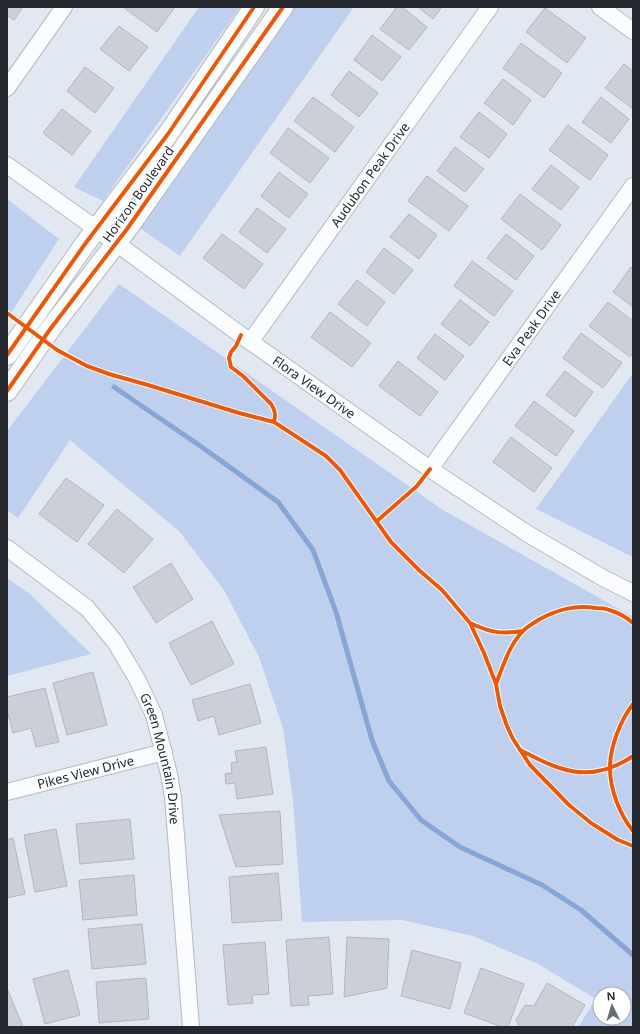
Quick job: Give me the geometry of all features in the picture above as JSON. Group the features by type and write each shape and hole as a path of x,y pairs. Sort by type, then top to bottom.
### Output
{"street":[{"path":"7,88 64,7"},
{"name":"Horizon Boulevard","path":"7,355 96,229 168,134 254,7"},
{"name":"Horizon Boulevard","path":"7,391 51,328 116,243 283,7"},
{"name":"Audubon Peak Drive","path":"250,342 490,7"},
{"path":"600,7 633,31"},
{"name":"Flora View Drive","path":"7,165 250,342 430,469 528,534 605,578 633,592"},
{"name":"Eva Peak Drive","path":"430,469 633,186"},
{"name":"Green Mountain Drive","path":"7,548 87,608 115,642 137,679 154,714 170,774 173,798 191,1027"},
{"name":"Pikes View Drive","path":"7,792 164,752"}],"shaded area":[{"path":"199,7 240,7 103,201 74,187"},
{"path":"295,7 354,7 180,256 140,228"},
{"path":"7,199 59,239 7,319"},
{"path":"119,284 443,510 633,617 633,1027 578,1027 592,1005 592,1026 632,1026 632,986 592,986 592,997 538,964 473,936 402,920 302,922 293,800 283,728 259,657 224,590 179,531 70,440 18,518 7,510 7,431"},
{"path":"633,373 633,557 536,509"},
{"path":"7,578 30,594 91,654 7,676"}],"building":[{"path":"7,7 23,7 14,20 7,15"},
{"path":"123,7 175,7 157,32"},
{"path":"397,7 402,7 427,27 409,50 380,29"},
{"path":"418,7 442,7 433,19"},
{"path":"545,8 586,38 567,63 526,32"},
{"path":"119,26 148,47 129,71 100,49"},
{"path":"372,35 401,57 382,81 354,60"},
{"path":"521,43 562,73 544,98 503,68"},
{"path":"624,64 633,71 633,109 605,88"},
{"path":"85,67 114,88 95,113 67,91"},
{"path":"349,71 378,93 359,117 331,95"},
{"path":"503,79 531,100 513,125 484,103"},
{"path":"313,97 354,127 335,152 294,121"},
{"path":"601,97 629,119 611,143 582,122"},
{"path":"62,109 91,131 72,155 43,133"},
{"path":"479,112 507,134 489,158 460,137"},
{"path":"568,125 608,155 590,180 549,150"},
{"path":"288,128 329,158 310,183 270,153"},
{"path":"455,147 484,169 465,192 437,171"},
{"path":"551,165 579,187 561,210 532,189"},
{"path":"279,172 308,194 289,218 261,196"},
{"path":"427,176 468,206 449,231 408,201"},
{"path":"520,194 561,225 542,250 501,219"},
{"path":"257,208 286,229 267,253 239,232"},
{"path":"409,214 437,235 419,259 390,237"},
{"path":"222,234 263,264 244,289 203,258"},
{"path":"506,234 534,256 516,280 487,258"},
{"path":"384,248 413,270 394,294 366,272"},
{"path":"472,261 513,291 494,316 454,286"},
{"path":"631,267 633,269 633,307 613,292"},
{"path":"357,280 385,302 367,326 338,304"},
{"path":"460,300 489,322 470,346 441,324"},
{"path":"608,302 633,321 633,352 630,357 589,326"},
{"path":"330,312 371,343 352,367 311,337"},
{"path":"581,333 622,363 603,388 563,358"},
{"path":"435,334 464,356 445,380 417,358"},
{"path":"398,361 438,392 420,416 379,386"},
{"path":"565,371 593,392 575,417 546,395"},
{"path":"534,401 574,431 556,456 515,426"},
{"path":"511,437 552,468 534,492 493,462"},
{"path":"66,478 104,505 77,542 39,514"},
{"path":"117,509 153,539 124,573 88,544"},
{"path":"171,563 193,599 156,623 133,587"},
{"path":"212,621 234,664 191,685 169,643"},
{"path":"93,672 107,725 67,735 53,683"},
{"path":"250,684 261,723 219,735 214,716 198,721 192,700"},
{"path":"45,688 59,742 36,747 31,728 13,733 7,710 7,697"},
{"path":"266,747 273,794 237,799 235,783 226,784 225,774 232,773 231,763 237,762 235,751"},
{"path":"280,811 283,864 236,867 219,815"},
{"path":"130,819 134,859 80,864 76,824"},
{"path":"56,829 67,886 35,892 24,835"},
{"path":"13,838 25,894 7,898 7,840"},
{"path":"278,873 282,920 232,923 229,877"},
{"path":"134,875 137,915 83,920 79,880"},
{"path":"142,924 146,964 92,969 88,929"},
{"path":"329,937 333,994 308,996 309,1005 291,1006 286,940"},
{"path":"347,937 389,939 387,988 344,997"},
{"path":"265,942 269,994 252,995 253,1003 228,1005 223,945"},
{"path":"412,950 461,963 450,1009 401,996"},
{"path":"481,968 524,984 508,1027 502,1027 464,1013"},
{"path":"68,970 80,1015 45,1024 33,979"},
{"path":"146,978 149,1019 99,1023 96,982"},
{"path":"547,983 585,1005 572,1027 520,1027 516,1020 525,1005 534,1006"},
{"path":"7,988 23,1027 7,1027"}],"waterway":[{"path":"114,387 199,445 278,502 313,550 336,612 372,740 389,781 421,820 460,847 542,885 581,910 633,955"}],"cycle path":[{"path":"7,355 85,244 168,134 254,7"},
{"path":"7,391 51,328 127,229 283,7"},
{"path":"7,313 57,350 87,366 239,413 274,422 326,456 340,470 391,542 420,571 442,590 470,623 496,684 500,706 507,726 513,739 530,765 569,805 591,823 618,840 633,846"},
{"path":"241,335 229,358 231,367 243,376 271,404 275,412 274,422"},
{"path":"377,521 417,486 430,469"},
{"path":"496,684 507,656 517,638 528,626 540,619 561,610 588,607 607,609 618,613 633,623"},
{"path":"470,623 496,632 523,631"},
{"path":"633,704 620,726 610,760 610,776 614,793 620,810 633,831"},
{"path":"520,750 555,766 570,771 579,772 607,769 633,756"}]}
